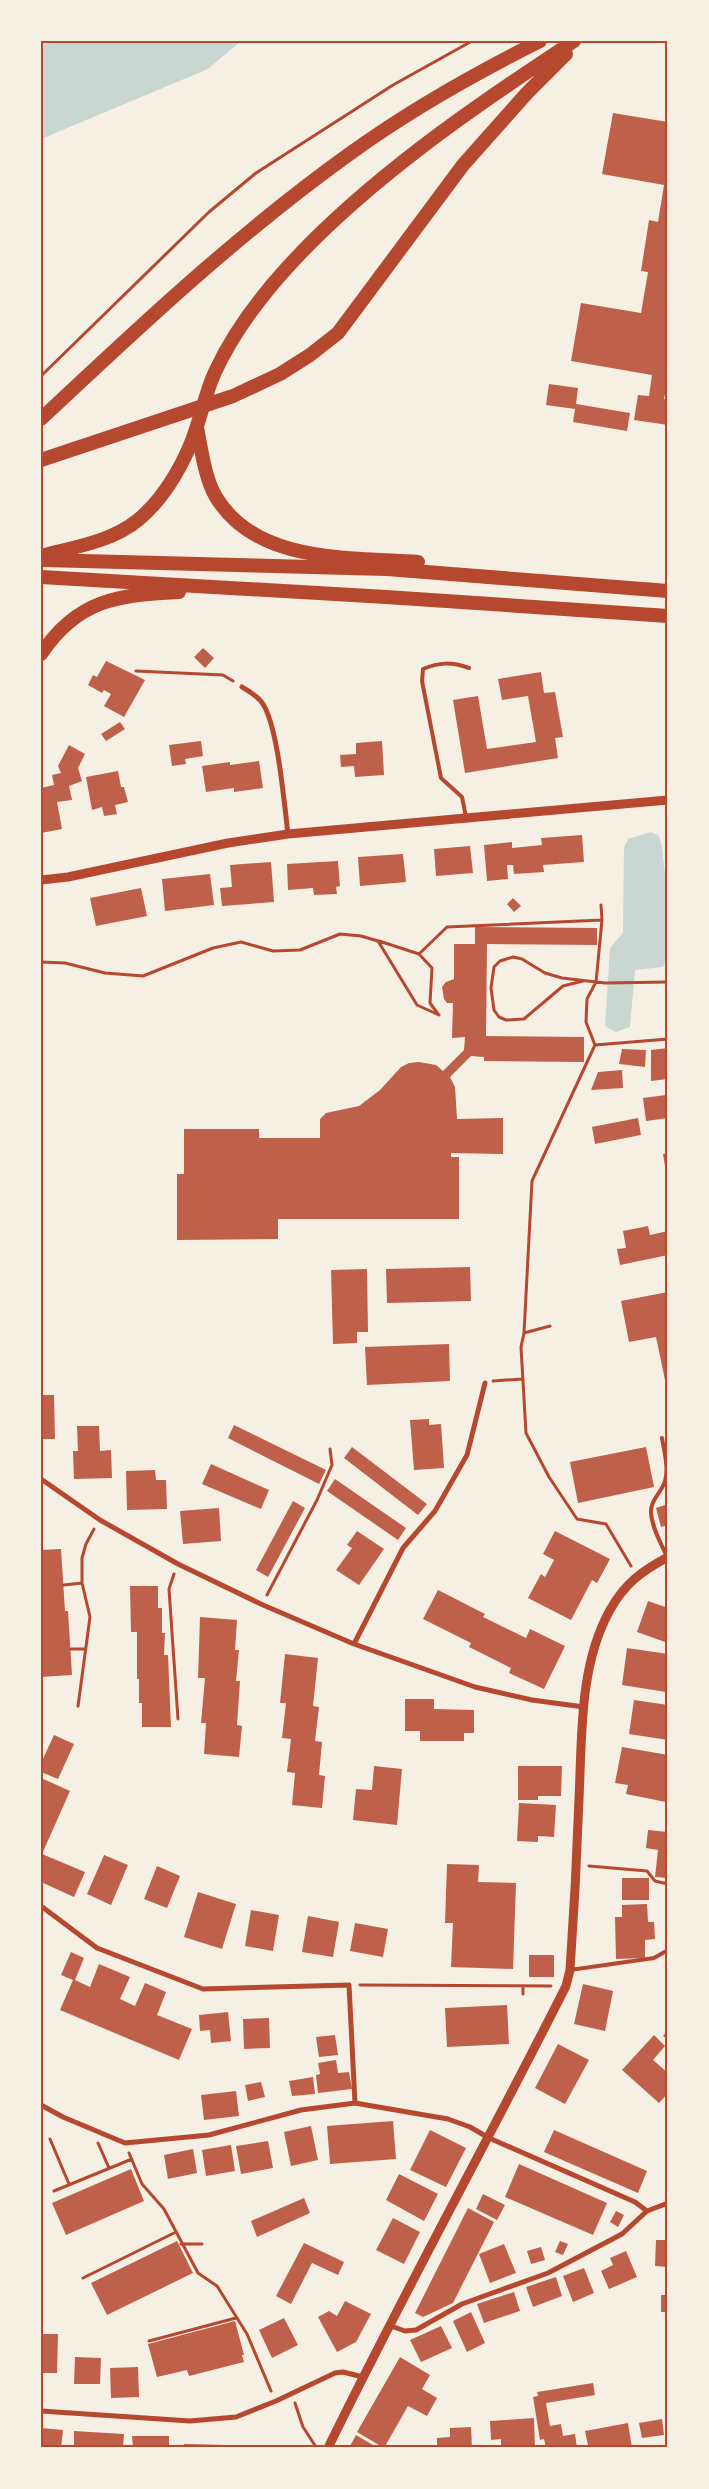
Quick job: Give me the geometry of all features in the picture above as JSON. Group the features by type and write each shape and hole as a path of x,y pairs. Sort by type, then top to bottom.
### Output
{"highway":[{"path":"41,419 145,321 230,246 284,202 349,154 406,116 540,41"},
{"path":"41,556 110,537 138,520 161,496 184,457 197,427 203,401 215,371 236,334 261,299 316,237 411,155 574,41"},
{"path":"41,460 233,396 280,374 310,355 338,333 463,165 526,93 579,41"},
{"path":"197,427 204,460 216,497 237,522 264,539 290,549 324,554 440,564 505,577"},
{"path":"41,560 387,569 668,591"},
{"path":"41,577 668,616"},
{"path":"41,654 63,627 82,612 105,601 131,595 257,589"}],"street":[{"path":"242,687 254,694 262,703 271,721 288,834"},
{"path":"41,880 68,877 228,843 288,834 668,800"},
{"path":"354,1644 403,1548 435,1510 468,1455 485,1383"},
{"path":"41,1479 100,1520 178,1564 263,1605 354,1644 475,1687 532,1700 584,1707"},
{"path":"328,2448 362,2377 490,2138 566,1986 570,1970 584,1707 595,1643 610,1610 624,1588 637,1575 667,1557"},
{"path":"41,1906 96,1948 203,1989 349,1985 355,2103"},
{"path":"41,2105 125,2143 209,2135 301,2110 355,2103 448,2119 470,2127 490,2138 635,2202 647,2210"},
{"path":"391,2326 405,2331 416,2330 462,2304 548,2273 622,2234 647,2210 668,2203"},
{"path":"41,2410 190,2422 236,2417 292,2394 335,2373 343,2372 362,2377"}],"lane":[{"path":"466,819 462,797 441,778 422,681 423,669 436,664 455,663 469,668"},
{"path":"662,1438 666,1468 665,1481 652,1503 651,1511 653,1524 667,1557"},
{"path":"570,1970 654,1958 668,1950"}],"path":[{"path":"41,376 209,212 256,172 393,85 472,41"},
{"path":"136,670 223,675 242,687"},
{"path":"601,905 602,920 596,982 587,999 586,1022 595,1045 532,1181 524,1333 521,1347 526,1433 549,1477 577,1518 606,1524 637,1575"},
{"path":"418,954 448,927 602,920"},
{"path":"41,962 65,963 105,973 143,976 213,948 241,942 273,951 300,950 340,934 361,936 378,941 418,954 432,968 430,1003 439,1014 417,1005 378,941"},
{"path":"583,982 545,973 522,959 513,957 500,961 494,968 491,988 494,1010 499,1017 506,1020 524,1019 563,986 583,982 668,982"},
{"path":"595,1045 668,1039"},
{"path":"524,1333 550,1326"},
{"path":"502,1379 523,1378"},
{"path":"263,1605 321,1491 332,1465 330,1449"},
{"path":"78,1706 90,1617 82,1583 82,1558 86,1544 100,1520"},
{"path":"178,1564 169,1589 178,1719"},
{"path":"64,1585 82,1583"},
{"path":"70,1649 86,1649"},
{"path":"576,1865 648,1871 655,1881 668,1884"},
{"path":"349,1985 546,1986"},
{"path":"523,1986 523,1994"},
{"path":"93,2130 109,2168"},
{"path":"50,2139 69,2184"},
{"path":"125,2143 142,2184 164,2209 181,2244 198,2272 217,2286 247,2334 276,2401"},
{"path":"54,2191 132,2159"},
{"path":"83,2278 176,2232"},
{"path":"181,2244 202,2244"},
{"path":"149,2341 236,2318"},
{"path":"292,2394 303,2427 316,2448"}],"shaded area":[{"path":"41,41 241,41 208,69 41,139"},
{"path":"651,832 659,836 662,847 669,925 667,955 663,967 635,970 630,1027 616,1032 605,1026 610,948 623,933 624,848 628,839"}],"building":[{"path":"613,113 668,122 668,378 664,399 668,400 668,425 634,420 638,395 649,396 652,375 571,361 581,303 641,313 648,272 641,271 649,220 658,222 664,185 602,174"},
{"path":"549,384 578,388 576,404 630,413 627,431 573,422 575,409 546,405"},
{"path":"203,648 214,658 205,668 194,657"},
{"path":"106,661 145,680 124,717 104,706 111,694 104,690 102,693 88,685 93,675 97,677"},
{"path":"541,672 544,693 555,692 563,737 555,738 558,758 465,773 453,700 478,696 487,749 536,742 528,696 502,700 498,679"},
{"path":"120,722 125,729 106,741 101,734"},
{"path":"201,741 203,756 185,759 186,764 172,766 169,745"},
{"path":"382,741 384,775 355,777 354,766 341,767 340,755 356,754 356,743"},
{"path":"69,745 85,754 78,768 82,781 69,786 72,800 57,802 62,829 41,833 41,788 54,785 52,775 61,773 58,766"},
{"path":"259,761 263,788 234,792 234,788 206,792 202,766 230,762 230,765"},
{"path":"118,771 121,787 124,787 128,802 115,805 117,814 104,816 102,807 92,810 86,777"},
{"path":"582,835 584,862 543,865 544,872 514,874 513,865 507,865 508,879 487,881 484,845 512,842 512,848 542,845 541,838"},
{"path":"470,846 473,873 436,876 434,849"},
{"path":"403,854 406,882 360,886 358,857"},
{"path":"338,861 340,886 336,887 337,894 314,895 313,888 288,890 287,864"},
{"path":"271,862 274,902 222,906 220,888 232,887 230,865"},
{"path":"210,874 214,905 165,911 162,879"},
{"path":"141,888 147,916 96,926 90,898"},
{"path":"513,898 521,906 514,912 507,904"},
{"path":"475,927 597,928 597,945 487,944 486,1036 584,1037 584,1062 484,1061 484,1057 471,1056 450,1077 455,1087 457,1119 503,1118 503,1154 451,1153 451,1157 459,1157 459,1219 278,1219 278,1239 177,1240 177,1174 184,1174 184,1129 259,1129 259,1138 320,1138 320,1119 326,1113 359,1106 380,1090 401,1067 409,1063 419,1062 436,1065 443,1071 464,1050 465,1037 452,1038 453,1003 447,1003 444,999 442,987 446,982 454,979 454,944 475,944"},
{"path":"668,1048 668,1079 651,1081 651,1050"},
{"path":"622,1049 646,1050 645,1067 619,1064"},
{"path":"622,1070 623,1088 591,1090 598,1072"},
{"path":"666,1095 668,1118 646,1121 643,1098"},
{"path":"638,1118 641,1135 595,1144 592,1127"},
{"path":"668,1153 668,1178 667,1178 663,1154"},
{"path":"648,1226 650,1235 668,1231 668,1255 620,1265 617,1249 626,1248 623,1231"},
{"path":"470,1267 471,1301 387,1303 386,1269"},
{"path":"367,1269 368,1332 357,1332 357,1343 333,1344 331,1270"},
{"path":"668,1292 668,1379 665,1380 656,1337 629,1342 621,1301"},
{"path":"449,1344 450,1381 367,1385 365,1347"},
{"path":"41,1395 54,1395 55,1439 41,1439"},
{"path":"429,1419 429,1425 441,1424 444,1468 414,1470 410,1420"},
{"path":"234,1425 326,1470 319,1484 228,1438"},
{"path":"77,1426 99,1426 100,1451 111,1450 112,1478 74,1479 73,1451 78,1451"},
{"path":"352,1447 427,1504 418,1515 344,1458"},
{"path":"646,1447 654,1487 578,1503 570,1462"},
{"path":"211,1464 269,1490 261,1509 202,1484"},
{"path":"155,1470 156,1480 166,1480 167,1509 127,1510 126,1471"},
{"path":"335,1479 406,1528 398,1540 327,1491"},
{"path":"293,1501 305,1508 268,1577 256,1570"},
{"path":"668,1504 668,1525 661,1527 656,1508"},
{"path":"219,1508 221,1541 183,1544 180,1511"},
{"path":"357,1531 384,1549 359,1585 336,1570 352,1548 347,1545"},
{"path":"555,1531 610,1559 597,1583 592,1580 571,1620 528,1598 541,1574 545,1577 554,1560 543,1554"},
{"path":"61,1549 65,1611 68,1611 72,1675 41,1677 41,1550"},
{"path":"130,1586 158,1586 158,1608 162,1608 162,1633 165,1633 164,1655 168,1655 171,1727 142,1727 142,1703 139,1703 139,1679 137,1679 137,1632 131,1632"},
{"path":"438,1590 485,1614 483,1617 526,1638 530,1629 565,1646 544,1689 509,1673 511,1668 469,1647 471,1643 423,1619"},
{"path":"648,1601 668,1608 668,1643 637,1632"},
{"path":"200,1617 237,1620 235,1650 239,1650 236,1681 240,1681 237,1725 242,1726 239,1757 204,1754 206,1723 201,1723 205,1678 198,1678"},
{"path":"627,1648 668,1654 666,1692 622,1685"},
{"path":"285,1654 318,1658 313,1706 319,1707 315,1741 322,1742 319,1775 325,1776 322,1808 292,1805 295,1773 287,1772 291,1739 282,1738 286,1703 280,1703"},
{"path":"405,1699 434,1699 434,1709 474,1710 474,1733 464,1733 464,1741 420,1741 420,1731 405,1731"},
{"path":"634,1700 668,1705 668,1740 629,1734"},
{"path":"54,1735 74,1744 58,1779 41,1772 41,1763"},
{"path":"622,1747 668,1755 666,1802 626,1794 628,1785 615,1783"},
{"path":"374,1766 402,1769 397,1825 353,1820 356,1789 372,1790"},
{"path":"518,1766 562,1766 561,1796 538,1796 538,1800 518,1800"},
{"path":"41,1778 70,1791 42,1854 85,1872 74,1897 41,1882"},
{"path":"519,1803 556,1805 554,1837 538,1836 538,1842 517,1841"},
{"path":"648,1830 668,1832 668,1878 655,1877 658,1850 646,1848"},
{"path":"104,1855 128,1865 111,1905 87,1894"},
{"path":"447,1864 479,1865 478,1882 516,1883 513,1969 451,1967 453,1923 445,1923"},
{"path":"157,1866 180,1876 167,1908 144,1899"},
{"path":"622,1878 649,1878 649,1900 622,1900"},
{"path":"198,1892 236,1904 222,1949 184,1937"},
{"path":"647,1904 648,1922 654,1922 655,1939 645,1940 645,1958 616,1959 615,1917 622,1917 622,1905"},
{"path":"251,1910 279,1915 273,1951 245,1946"},
{"path":"308,1916 339,1922 333,1957 302,1952"},
{"path":"355,1923 388,1929 383,1957 350,1951"},
{"path":"71,1952 84,1958 75,1980 90,1987 99,1964 130,1977 120,1999 135,2006 145,1983 166,1992 157,2015 192,2029 179,2060 60,2010 73,1980 61,1975"},
{"path":"529,1955 554,1955 554,1977 529,1977"},
{"path":"583,1984 613,1991 605,2031 574,2024"},
{"path":"507,2005 509,2044 447,2047 445,2008"},
{"path":"228,2012 231,2041 211,2043 210,2030 200,2031 199,2015"},
{"path":"269,2018 270,2048 244,2049 243,2019"},
{"path":"668,2030 668,2040 663,2036"},
{"path":"335,2035 338,2055 319,2057 316,2037"},
{"path":"654,2035 665,2046 653,2060 668,2073 668,2093 659,2103 622,2070"},
{"path":"558,2044 589,2060 565,2104 535,2088"},
{"path":"336,2060 338,2073 349,2072 352,2089 318,2093 316,2075 320,2074 318,2063"},
{"path":"313,2077 315,2094 292,2096 289,2081"},
{"path":"261,2082 265,2097 248,2101 245,2085"},
{"path":"236,2091 239,2116 204,2120 201,2095"},
{"path":"393,2121 396,2159 330,2164 327,2126"},
{"path":"311,2126 318,2160 291,2166 284,2132"},
{"path":"430,2130 466,2148 446,2187 410,2170"},
{"path":"554,2130 647,2171 638,2193 544,2152"},
{"path":"268,2141 273,2168 241,2174 236,2146"},
{"path":"231,2145 235,2171 206,2176 202,2150"},
{"path":"193,2149 197,2173 168,2179 164,2155"},
{"path":"519,2164 607,2203 593,2235 505,2197"},
{"path":"131,2169 144,2201 66,2235 52,2203"},
{"path":"399,2174 438,2194 424,2221 386,2200"},
{"path":"483,2194 505,2205 497,2220 476,2209"},
{"path":"304,2198 310,2213 257,2237 251,2221"},
{"path":"468,2208 494,2222 453,2303 423,2317 415,2313"},
{"path":"616,2211 624,2215 618,2227 610,2222"},
{"path":"393,2218 420,2232 404,2264 376,2250"},
{"path":"656,2240 668,2240 668,2267 655,2266"},
{"path":"177,2241 193,2273 107,2315 91,2283"},
{"path":"560,2241 568,2244 563,2255 555,2252"},
{"path":"304,2243 344,2262 338,2275 312,2263 291,2304 276,2296"},
{"path":"504,2244 516,2273 490,2283 479,2254"},
{"path":"541,2247 545,2260 531,2264 527,2251"},
{"path":"626,2251 637,2277 609,2289 601,2271 613,2265 610,2258"},
{"path":"584,2268 594,2293 573,2302 563,2276"},
{"path":"556,2277 562,2296 533,2307 526,2287"},
{"path":"514,2292 520,2311 484,2323 477,2304"},
{"path":"661,2295 668,2295 668,2326 666,2326 666,2312 661,2312"},
{"path":"345,2301 371,2314 356,2342 337,2352 318,2317 329,2311 337,2316"},
{"path":"471,2312 485,2343 467,2352 453,2321"},
{"path":"284,2318 298,2345 272,2358 259,2330"},
{"path":"235,2321 244,2355 242,2355 244,2362 189,2376 187,2370 157,2377 148,2344"},
{"path":"441,2326 452,2348 421,2362 410,2340"},
{"path":"41,2334 58,2334 57,2373 41,2373"},
{"path":"75,2357 101,2358 100,2384 74,2384"},
{"path":"400,2357 430,2375 422,2389 437,2398 427,2416 408,2406 384,2448 357,2432"},
{"path":"138,2367 139,2397 111,2398 110,2368"},
{"path":"593,2383 595,2395 546,2403 550,2426 561,2424 563,2436 575,2434 577,2448 546,2448 544,2439 540,2440 533,2397 538,2396 537,2392"},
{"path":"534,2418 535,2448 501,2448 501,2439 491,2440 490,2421"},
{"path":"662,2419 664,2435 642,2438 639,2423"},
{"path":"628,2423 632,2448 579,2448 588,2445 585,2431"},
{"path":"471,2427 472,2448 437,2448 437,2438 450,2437 450,2428"},
{"path":"41,2428 63,2430 61,2448 41,2448"},
{"path":"74,2431 124,2434 123,2448 74,2448"},
{"path":"356,2435 373,2445 378,2448 349,2448"},
{"path":"132,2436 169,2436 169,2448 133,2448"},
{"path":"184,2444 229,2445 229,2448 184,2448"}]}
